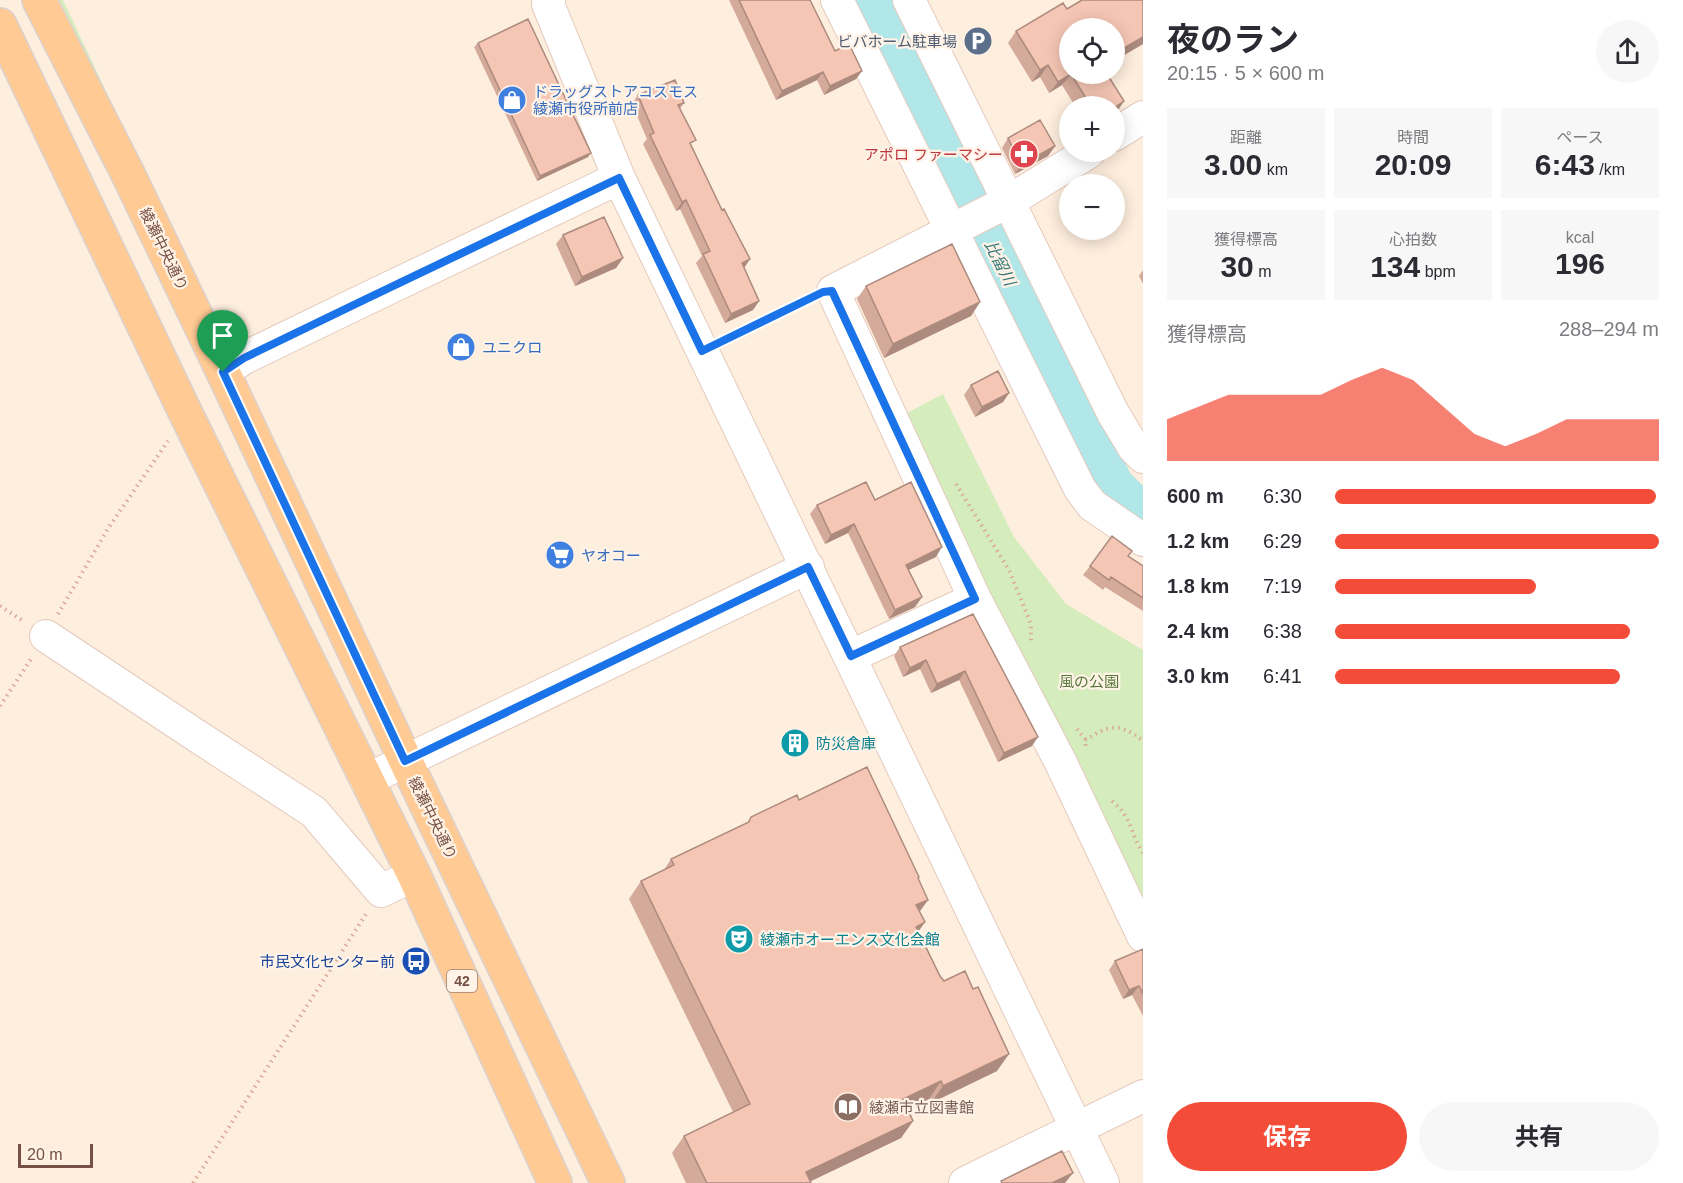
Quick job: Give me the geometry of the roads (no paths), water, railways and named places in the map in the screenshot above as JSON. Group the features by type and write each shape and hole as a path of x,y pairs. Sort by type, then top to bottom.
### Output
{"main road":[{"name":"綾瀬中央通り","path":"39,0 128,174 405,761 608,1183"},
{"name":"42","path":"0,25 187,416 414,874 555,1183"}],"street":[{"path":"549,0 548,4 619,178 1103,1183"},
{"path":"837,0 979,216 1113,413 1134,448 1143,458"},
{"path":"909,0 979,216 1080,489 1092,505 1143,540"},
{"path":"1072,162 979,216 832,291 975,599 1073,757 1143,936"},
{"path":"223,372 244,358 619,178"},
{"path":"366,780 808,567"},
{"path":"851,656 975,599"},
{"path":"46,636 314,812 381,891 414,874"},
{"path":"965,1183 1143,1096"}],"waterway":[{"name":"比留川","path":"868,0 1039,336 1112,487 1143,517"}],"place":[{"name":"ビバホーム駐車場","path":"978,41"},
{"name":"ドラッグストアコスモス 綾瀬市役所前店","path":"512,100"},
{"name":"アポロ ファーマシー","path":"1024,154"},
{"name":"ユニクロ","path":"461,347"},
{"name":"ヤオコー","path":"560,555"},
{"name":"防災倉庫","path":"795,743"},
{"name":"綾瀬市オーエンス文化会館","path":"739,939"},
{"name":"市民文化センター前","path":"416,961"},
{"name":"綾瀬市立図書館","path":"848,1107"}],"park label":[{"name":"風の公園","path":"1089,681"}]}
